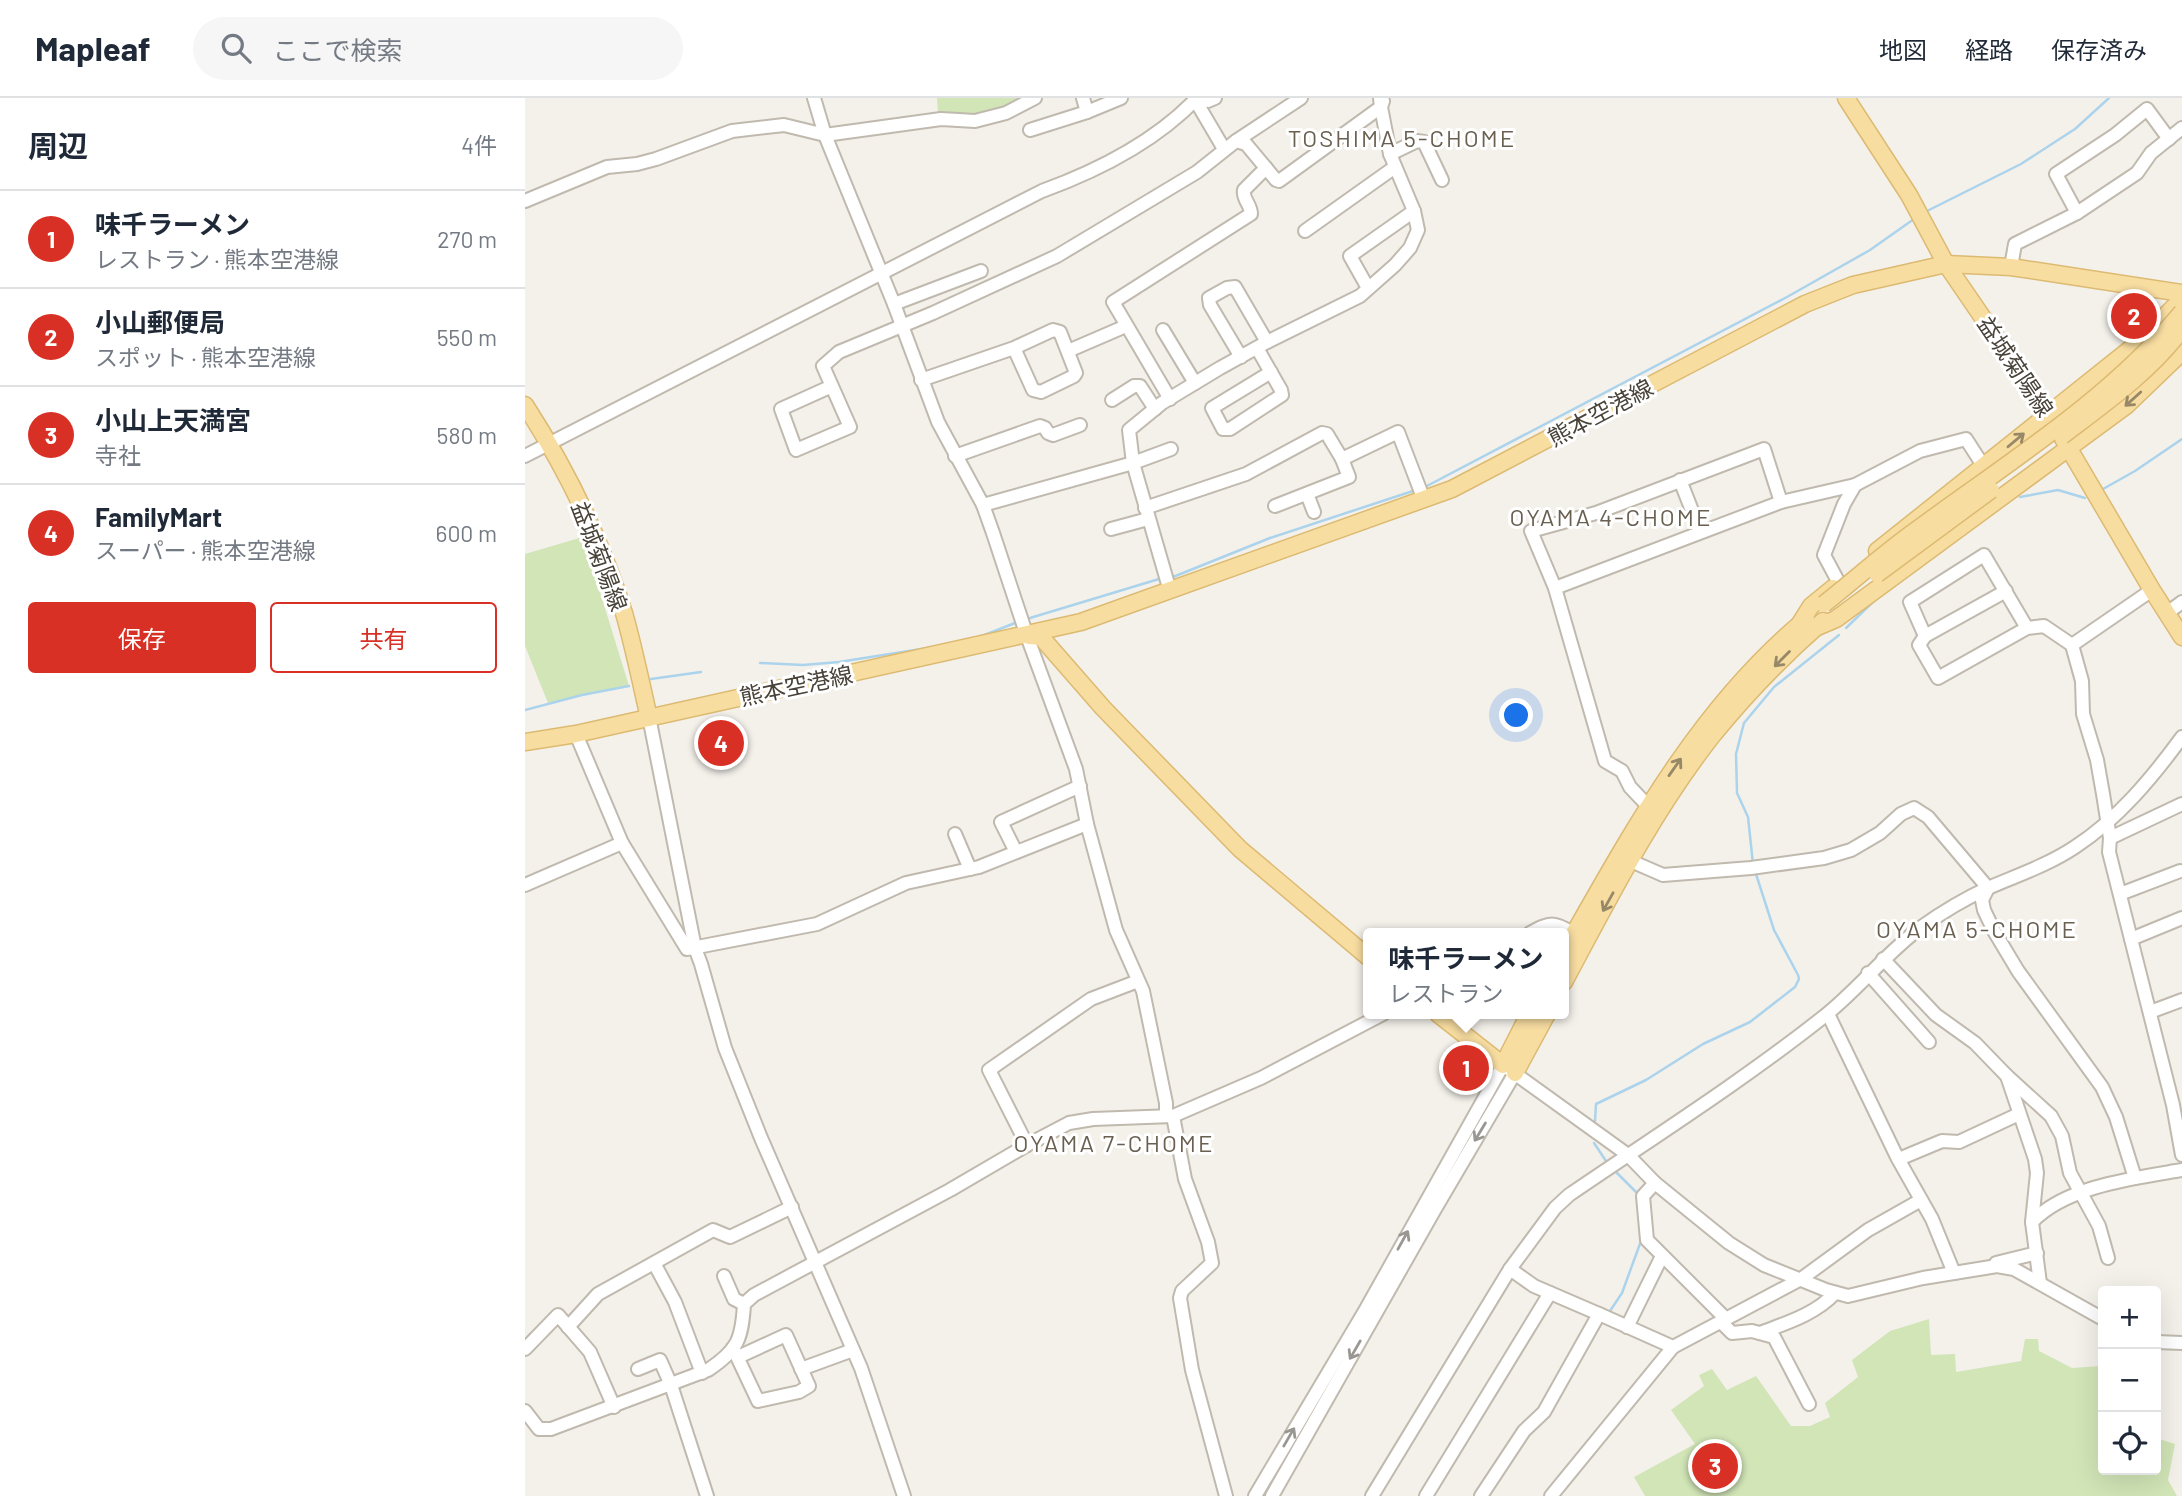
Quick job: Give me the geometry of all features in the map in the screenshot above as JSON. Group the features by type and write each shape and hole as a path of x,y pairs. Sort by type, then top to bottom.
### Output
{"main road":[{"name":"益城菊陽線","path":"1846,98 1909,195 1946,264 2048,413 2182,637"},
{"name":"熊本空港線","path":"525,742 650,720 1081,622 1452,489 1805,304 1853,285 1946,264 2011,267 2182,293"},
{"path":"1807,627 1811,606 2139,342 2182,299"},
{"path":"1569,942 1624,858 1710,738 1807,627 1909,535 2033,447 2143,355 2182,312"},
{"path":"1828,608 2122,391 2172,343 2182,329"},
{"path":"1569,972 1648,806 1710,720 1764,656 1807,627 1836,619 1972,517 2070,449 2127,405 2182,352"},
{"name":"益城菊陽線","path":"525,405 550,443 582,504 602,554 624,614 650,720"},
{"path":"1027,636 1041,637 1103,708 1240,849 1363,953"},
{"path":"1444,1019 1509,1069"},
{"path":"1509,1069 1527,1019"},
{"path":"1509,1069 1544,1019"}],"street":[{"path":"814,98 825,135 894,304 921,380 955,456 983,505 1080,786 1087,824 1116,930 1143,991 1185,1179 1208,1241 1212,1263 1182,1291 1180,1298 1192,1370 1226,1496"},
{"path":"525,201 607,167 656,159 732,131 784,125 825,135 941,119 989,119 1035,98"},
{"path":"1083,98 1087,112"},
{"path":"1030,130 1121,98"},
{"path":"1198,99 1208,101 1215,98"},
{"path":"832,386 781,409 796,450 850,427 832,386 823,366 839,352 1057,256 1197,172 1224,149 1301,98"},
{"path":"1198,99 1224,149"},
{"path":"525,456 881,276 1042,191 1080,177 1160,130 1198,99"},
{"path":"1236,141 1247,144 1279,181 1382,101"},
{"path":"1170,591 1133,463 1129,430 1170,398 1195,383 1262,345 1360,296 1410,248 1418,230 1414,211 1389,154 1382,101"},
{"path":"2077,214 2056,174 2115,135 2147,109 2169,138"},
{"path":"2011,267 2015,244 2077,214 2137,173 2151,153 2182,128"},
{"path":"1389,154 1417,141 1424,142 1442,180"},
{"path":"1305,231 1395,167"},
{"path":"1170,398 1113,302 1251,214 1251,206 1244,198 1244,190 1266,168"},
{"path":"1369,288 1350,256 1414,211"},
{"path":"894,304 981,271"},
{"path":"1241,357 1210,305 1209,298 1235,287 1282,395 1230,429 1223,429 1212,408 1271,372"},
{"path":"1068,352 1126,326"},
{"path":"921,380 1014,348 1053,330 1060,332 1076,369 1074,376 1036,392 1014,348"},
{"path":"1163,330 1195,383"},
{"path":"1112,400 1134,386 1140,386 1155,409"},
{"path":"955,456 1040,426 1053,436 1080,425"},
{"path":"1342,459 1398,432 1424,500"},
{"path":"1111,529 1246,474 1322,433 1327,434 1349,477 1276,506"},
{"path":"1555,588 1781,502 1855,485 1920,452 1966,439 1984,467"},
{"path":"983,505 1133,463 1171,449"},
{"path":"1648,806 1630,787 1622,771 1605,761 1555,588 1531,531 1596,513 1764,449 1781,502"},
{"path":"1680,480 1700,531"},
{"path":"1839,583 1824,555 1843,504 1855,485"},
{"path":"1307,494 1314,512"},
{"path":"1925,636 1910,602 1984,555 2027,628"},
{"path":"2072,646 2152,590"},
{"path":"2006,591 1925,636 1919,645 1938,678 2027,628 2044,626 2072,646 2082,681 2083,714 2097,760 2108,820 2109,852 2176,1115 2182,1155"},
{"path":"2166,614 2182,602"},
{"path":"650,720 695,948 725,1048 853,1350 904,1496"},
{"path":"576,734 622,844 687,949 817,924 906,883 970,869 1087,824"},
{"path":"1372,1496 1510,1269 1562,1202 1784,1049 1828,1014 1883,959 1950,907 2017,877 2075,846 2108,820 2154,776 2182,737"},
{"path":"1016,852 1001,822 1080,786"},
{"path":"2110,838 2182,804"},
{"path":"1624,858 1663,875 1754,868 1824,858 1851,850 1880,833 1901,814 1915,808 1929,817 1988,888"},
{"path":"955,834 970,869"},
{"path":"525,885 622,844"},
{"path":"2120,894 2180,872"},
{"path":"1988,888 1982,900 1994,931 2018,971 2102,1087 2116,1117 2135,1178"},
{"path":"2131,939 2181,922"},
{"path":"1539,928 1547,924 1565,928"},
{"path":"1569,931 1574,934"},
{"path":"1883,959 1936,1015 1975,1043 2051,1116 2063,1136 2070,1173 2083,1192 2099,1226 2108,1258"},
{"path":"1868,973 1929,1042"},
{"path":"1027,1145 989,1070 1091,999 1138,981"},
{"path":"2150,1012 2182,1000"},
{"path":"1828,1014 1899,1159 1932,1219 1954,1273"},
{"path":"525,1411 540,1429 551,1429 702,1373 736,1352 786,1335 809,1386 799,1392 758,1401 736,1352 743,1331 744,1304 754,1295 1069,1124 1093,1119 1170,1115 1261,1078 1373,1019"},
{"path":"1509,1069 1627,1155 1655,1183 1728,1243 1764,1265 1835,1293 1848,1296 2037,1253"},
{"path":"1255,1496 1509,1069"},
{"path":"1272,1496 1434,1209 1509,1069"},
{"path":"2007,1076 2036,1166 2032,1222 2040,1283"},
{"path":"1899,1159 1942,1141 1959,1142 2019,1114"},
{"path":"2032,1222 2042,1211 2110,1182 2182,1170"},
{"path":"1655,1183 1643,1196 1647,1240 1724,1321 1732,1334 1752,1331 1774,1337 1809,1404"},
{"path":"1551,1496 1674,1347 1801,1279 1868,1230 1921,1200"},
{"path":"568,1327 598,1294 713,1230 730,1237 792,1207"},
{"path":"1627,1327 1662,1256"},
{"path":"654,1263 674,1302 702,1373"},
{"path":"1983,1267 2014,1269 2098,1316"},
{"path":"1510,1269 1534,1286 1674,1347"},
{"path":"724,1276 734,1299 744,1304"},
{"path":"1426,1496 1550,1293"},
{"path":"1759,1334 1805,1315 1827,1302 1835,1293"},
{"path":"525,1349 558,1315 590,1352 614,1407"},
{"path":"1481,1496 1524,1431 1544,1412 1604,1316"},
{"path":"2161,1342 2182,1343"},
{"path":"801,1369 853,1350"},
{"path":"638,1369 660,1360 671,1385 707,1496"}],"green space":[{"path":"937,98 1027,98 984,115 938,115"},
{"path":"583,537 629,686 548,703 525,646 525,554"},
{"path":"1929,1319 1931,1355 1955,1354 1956,1372 2021,1361 2025,1339 2038,1339 2039,1351 2072,1368 2098,1366 2098,1475 2161,1475 2161,1440 2175,1444 2168,1480 2177,1496 1645,1496 1634,1477 1695,1444 1671,1410 1704,1386 1699,1375 1712,1369 1727,1390 1756,1376 1791,1426 1810,1426 1830,1417 1825,1403 1858,1377 1852,1360 1890,1331"}],"waterway":[{"path":"1925,212 2021,164 2075,129 2109,98"},
{"path":"1425,487 1787,297 1870,250 1914,219"},
{"path":"2103,489 2182,439"},
{"path":"2020,497 2058,490 2085,498"},
{"path":"1173,577 1270,538 1413,491"},
{"path":"1030,618 1159,579"},
{"path":"1846,628 1874,601"},
{"path":"982,636 1015,623"},
{"path":"1753,864 1748,817 1737,793 1736,754 1744,723 1774,687 1839,635"},
{"path":"760,663 803,665 839,662 934,647"},
{"path":"651,679 701,672"},
{"path":"525,710 629,686"},
{"path":"1595,1121 1596,1104 1646,1080 1703,1044 1750,1022 1795,987 1798,975 1774,930 1755,871"},
{"path":"1594,1143 1606,1161"},
{"path":"1615,1171 1640,1196"},
{"path":"1608,1314 1622,1293 1641,1241"},
{"path":"1589,1343 1604,1319"}],"place":[{"name":"小山郵便局","path":"2134,316"},
{"name":"FamilyMart","path":"721,743"},
{"name":"味千ラーメン","path":"1466,1068"},
{"name":"小山上天満宮","path":"1715,1466"}],"district":[{"name":"TOSHIMA 5-CHOME","path":"1402,137"},
{"name":"OYAMA 4-CHOME","path":"1611,516"},
{"name":"OYAMA 5-CHOME","path":"1977,928"},
{"name":"OYAMA 7-CHOME","path":"1114,1142"}]}
